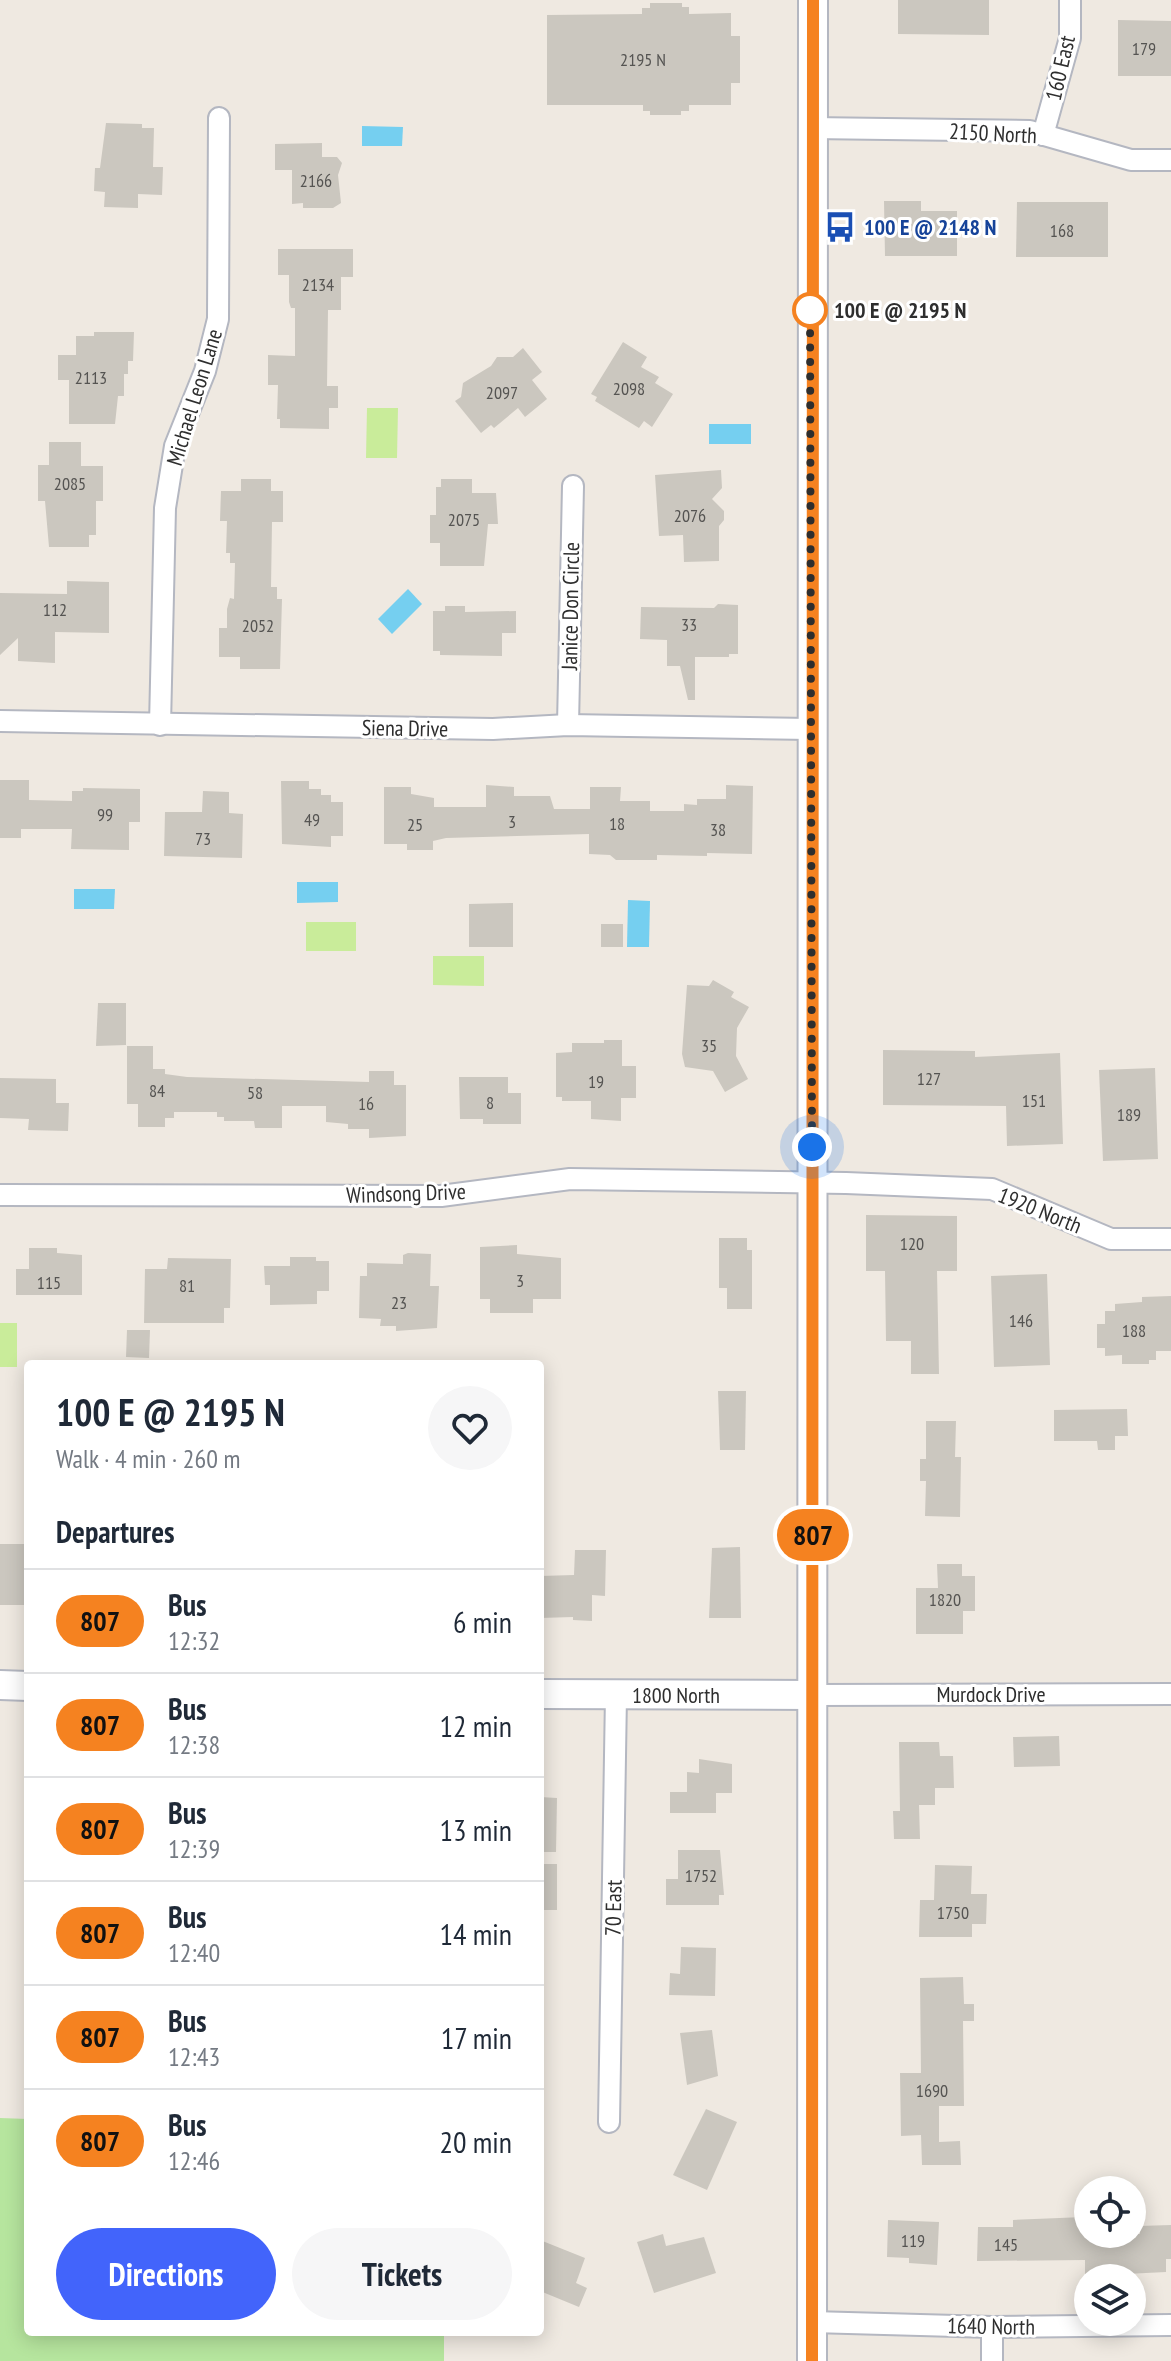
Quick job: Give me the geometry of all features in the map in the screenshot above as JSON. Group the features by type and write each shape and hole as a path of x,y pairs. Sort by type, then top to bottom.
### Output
{"main road":[{"path":"812,2361 810,729 813,0"},
{"path":"0,1685 24,1686"},
{"name":"1800 North","path":"544,1694 812,1695"}],"street":[{"name":"160 East","path":"1043,135 1070,38 1070,0"},
{"name":"Michael Leon Lane","path":"160,725 165,508 175,446 205,371 218,319 219,118"},
{"name":"2150 North","path":"811,128 1030,131 1131,160 1171,160"},
{"name":"Janice Don Circle","path":"568,725 573,486"},
{"name":"Siena Drive","path":"0,721 493,729 568,725 810,729"},
{"name":"Windsong Drive","path":"0,1195 441,1196 570,1179 812,1182"},
{"name":"1920 North","path":"812,1182 992,1189 1111,1239 1171,1239"},
{"name":"Murdock Drive","path":"812,1695 1171,1694"},
{"name":"70 East","path":"609,2122 616,1695"},
{"name":"1640 North","path":"812,2322 992,2327 1171,2325"},
{"path":"992,2327 992,2361"}],"green space":[{"path":"367,408 398,408 397,458 366,458"},
{"path":"306,922 356,922 356,951 306,951"},
{"path":"433,956 484,956 484,986 433,985"},
{"path":"0,1323 17,1323 17,1367 0,1367"},
{"path":"0,2118 24,2119 24,2336 444,2336 444,2361 0,2361"}],"water":[{"path":"362,126 403,127 402,146 362,146"},
{"path":"709,424 751,424 751,444 709,444"},
{"path":"408,589 422,604 392,634 378,619"},
{"path":"297,882 338,882 338,902 297,903"},
{"path":"74,889 115,889 114,909 74,909"},
{"path":"628,900 650,901 649,947 627,947"}],"building":[{"path":"898,0 989,0 989,35 898,34"},
{"path":"650,3 682,3 682,7 689,7 689,14 731,13 731,36 740,36 740,83 731,83 731,105 689,105 689,111 681,111 681,115 650,115 650,111 643,111 643,105 547,105 547,15 642,14 642,8 650,8"},
{"path":"1118,20 1171,21 1171,76 1118,76"},
{"path":"106,123 142,124 142,128 154,128 153,167 163,167 162,195 138,194 138,208 104,207 105,192 94,191 95,168 100,168"},
{"path":"322,143 322,157 337,157 342,163 338,175 341,203 333,208 303,208 303,203 292,204 292,170 275,170 275,144"},
{"path":"884,201 921,201 921,211 957,211 957,256 885,256"},
{"path":"1017,202 1108,202 1108,257 1016,257"},
{"path":"278,249 353,249 353,277 341,277 341,310 328,310 327,386 338,386 338,408 329,408 329,429 280,428 280,419 277,419 278,385 268,385 268,355 295,356 295,308 291,308 289,302 289,275 278,275"},
{"path":"94,332 134,332 133,361 128,361 128,374 124,374 124,396 118,396 115,424 69,424 69,380 58,380 58,355 76,355 76,336 94,336"},
{"path":"623,342 647,357 641,367 659,377 655,383 673,394 652,427 644,421 639,428 595,401 597,397 591,394"},
{"path":"523,348 542,372 532,380 547,399 525,417 518,408 494,428 491,425 481,433 455,401 461,397 463,383 491,366 497,357 513,357"},
{"path":"49,442 81,442 81,466 103,466 103,501 96,501 96,535 89,535 89,547 49,547 45,501 38,501 38,465 49,465"},
{"path":"721,470 722,488 712,499 724,511 724,520 719,526 719,561 684,562 683,535 659,536 655,475"},
{"path":"241,479 271,479 271,491 283,491 283,522 272,522 271,587 277,587 277,599 282,599 280,669 240,669 240,657 219,657 219,628 227,628 227,609 230,598 234,599 235,563 230,563 230,553 226,553 227,521 220,521 221,491 241,491"},
{"path":"441,479 472,479 472,493 496,493 498,524 488,524 484,566 440,566 440,543 430,543 430,515 436,515 436,487 441,487"},
{"path":"67,581 109,582 109,633 55,632 55,663 18,661 18,638 0,655 0,593 67,594"},
{"path":"718,604 738,605 738,654 695,657 695,700 688,700 680,666 667,666 667,640 640,639 641,607 714,608"},
{"path":"445,606 465,606 465,612 516,611 516,633 502,633 502,656 440,655 440,651 433,651 433,611 445,611"},
{"path":"0,780 29,780 29,800 72,801 72,791 83,791 83,788 140,789 140,822 129,822 129,850 71,849 72,829 21,829 21,838 0,838"},
{"path":"281,781 309,781 309,789 321,789 321,795 331,795 331,802 343,802 343,836 331,836 331,847 282,844"},
{"path":"486,785 514,787 514,796 550,796 554,809 590,809 590,787 621,787 620,801 650,801 650,811 684,811 684,804 697,805 697,799 726,799 726,785 753,786 752,854 657,855 657,860 616,860 610,855 589,854 589,834 446,838 433,841 433,850 407,850 407,844 384,844 384,787 411,787 411,794 434,798 434,807 486,807"},
{"path":"203,791 229,792 229,813 243,814 242,858 164,856 165,812 202,812"},
{"path":"513,903 513,947 469,947 469,904"},
{"path":"601,924 623,924 623,947 601,947"},
{"path":"713,980 734,992 731,997 749,1007 737,1028 736,1056 748,1079 725,1092 713,1071 685,1067 682,1054 687,985 709,986"},
{"path":"98,1003 126,1003 126,1045 96,1046"},
{"path":"604,1040 622,1040 622,1066 636,1066 636,1098 621,1098 621,1121 591,1119 591,1101 562,1101 562,1097 556,1097 556,1053 572,1052 572,1043 604,1043"},
{"path":"127,1046 153,1046 153,1069 165,1069 165,1074 187,1077 369,1082 369,1071 394,1071 394,1085 406,1085 406,1136 369,1138 369,1129 348,1129 348,1124 326,1122 326,1106 282,1106 282,1128 255,1128 254,1121 224,1121 224,1117 217,1117 217,1112 174,1112 174,1118 165,1118 165,1127 138,1127 138,1104 127,1104"},
{"path":"883,1050 975,1051 975,1057 1060,1053 1063,1144 1007,1146 1006,1106 883,1105"},
{"path":"1155,1068 1158,1159 1103,1161 1099,1070"},
{"path":"459,1077 508,1077 508,1093 521,1093 521,1124 483,1124 483,1119 460,1119"},
{"path":"0,1078 56,1079 56,1103 69,1103 68,1131 28,1130 29,1119 0,1118"},
{"path":"866,1215 957,1216 957,1271 937,1271 939,1374 911,1374 911,1341 886,1341 885,1271 866,1271"},
{"path":"719,1238 747,1238 747,1250 752,1250 752,1309 727,1309 727,1288 719,1288"},
{"path":"517,1245 517,1254 561,1258 561,1299 533,1299 533,1313 490,1313 490,1299 480,1299 480,1247"},
{"path":"29,1248 57,1248 57,1253 82,1255 82,1295 16,1295 16,1269 29,1269"},
{"path":"431,1254 430,1286 439,1286 437,1328 396,1331 396,1326 380,1326 381,1319 359,1318 360,1276 367,1276 367,1263 403,1264 403,1255"},
{"path":"290,1257 316,1257 316,1261 329,1261 329,1291 317,1291 317,1304 270,1305 270,1285 265,1285 264,1266 290,1266"},
{"path":"168,1258 231,1259 230,1308 224,1308 224,1323 144,1323 145,1269 167,1269"},
{"path":"1047,1274 1050,1365 994,1367 991,1276"},
{"path":"1171,1296 1171,1351 1156,1351 1156,1360 1149,1360 1149,1364 1122,1364 1122,1355 1105,1356 1105,1348 1097,1348 1097,1324 1105,1324 1105,1311 1115,1311 1115,1304 1142,1302 1142,1297"},
{"path":"127,1330 150,1330 149,1358 126,1357"},
{"path":"718,1391 746,1391 745,1450 720,1450"},
{"path":"1127,1409 1128,1436 1115,1436 1115,1450 1098,1450 1097,1441 1054,1441 1054,1410"},
{"path":"926,1421 956,1421 955,1457 961,1457 960,1517 925,1516 926,1481 920,1481 920,1459 926,1459"},
{"path":"0,1544 24,1544 24,1605 0,1605"},
{"path":"740,1547 741,1618 709,1618 712,1548"},
{"path":"575,1550 606,1550 605,1596 592,1595 592,1621 573,1620 573,1617 544,1618 544,1576 574,1575"},
{"path":"937,1564 962,1564 962,1576 975,1576 975,1611 963,1611 963,1634 916,1634 916,1588 938,1588"},
{"path":"1059,1736 1060,1766 1014,1767 1013,1737"},
{"path":"899,1742 939,1742 940,1756 953,1756 954,1788 935,1788 935,1805 919,1805 920,1839 894,1839 893,1811 900,1811"},
{"path":"699,1759 732,1764 732,1793 716,1793 716,1813 670,1813 670,1792 687,1792 687,1772 699,1773"},
{"path":"544,1797 557,1798 556,1852 544,1852"},
{"path":"678,1850 720,1850 724,1895 719,1895 719,1905 666,1905 666,1879 678,1879"},
{"path":"544,1864 557,1864 557,1910 544,1910"},
{"path":"935,1865 972,1866 971,1894 987,1894 986,1924 972,1924 972,1937 919,1937 920,1900 934,1900"},
{"path":"681,1947 716,1948 715,1996 669,1995 670,1973 680,1974"},
{"path":"963,1977 964,2004 974,2004 974,2021 963,2021 964,2106 939,2106 939,2142 960,2141 961,2165 922,2165 921,2135 901,2136 900,2073 921,2073 920,1978"},
{"path":"712,2030 718,2076 687,2085 680,2033"},
{"path":"706,2109 737,2122 707,2190 673,2175"},
{"path":"1074,2217 1074,2248 1146,2248 1146,2226 1171,2225 1171,2259 1166,2259 1166,2272 1146,2273 1146,2264 1085,2264 1085,2260 977,2261 978,2227 1013,2227 1013,2220"},
{"path":"888,2220 939,2222 937,2265 909,2263 909,2258 887,2257"},
{"path":"663,2234 666,2246 704,2237 716,2273 654,2293 637,2242"},
{"path":"544,2242 585,2258 576,2283 587,2288 579,2307 544,2293"}],"bus line":[{"name":"807","path":"812,2361 810,239 813,0"}],"place":[{"name":"100 E @ 2148 N","path":"840,227"},
{"name":"100 E @ 2195 N","path":"810,310"}],"route":[{"path":"810,310 810,300 812,1147"}]}
